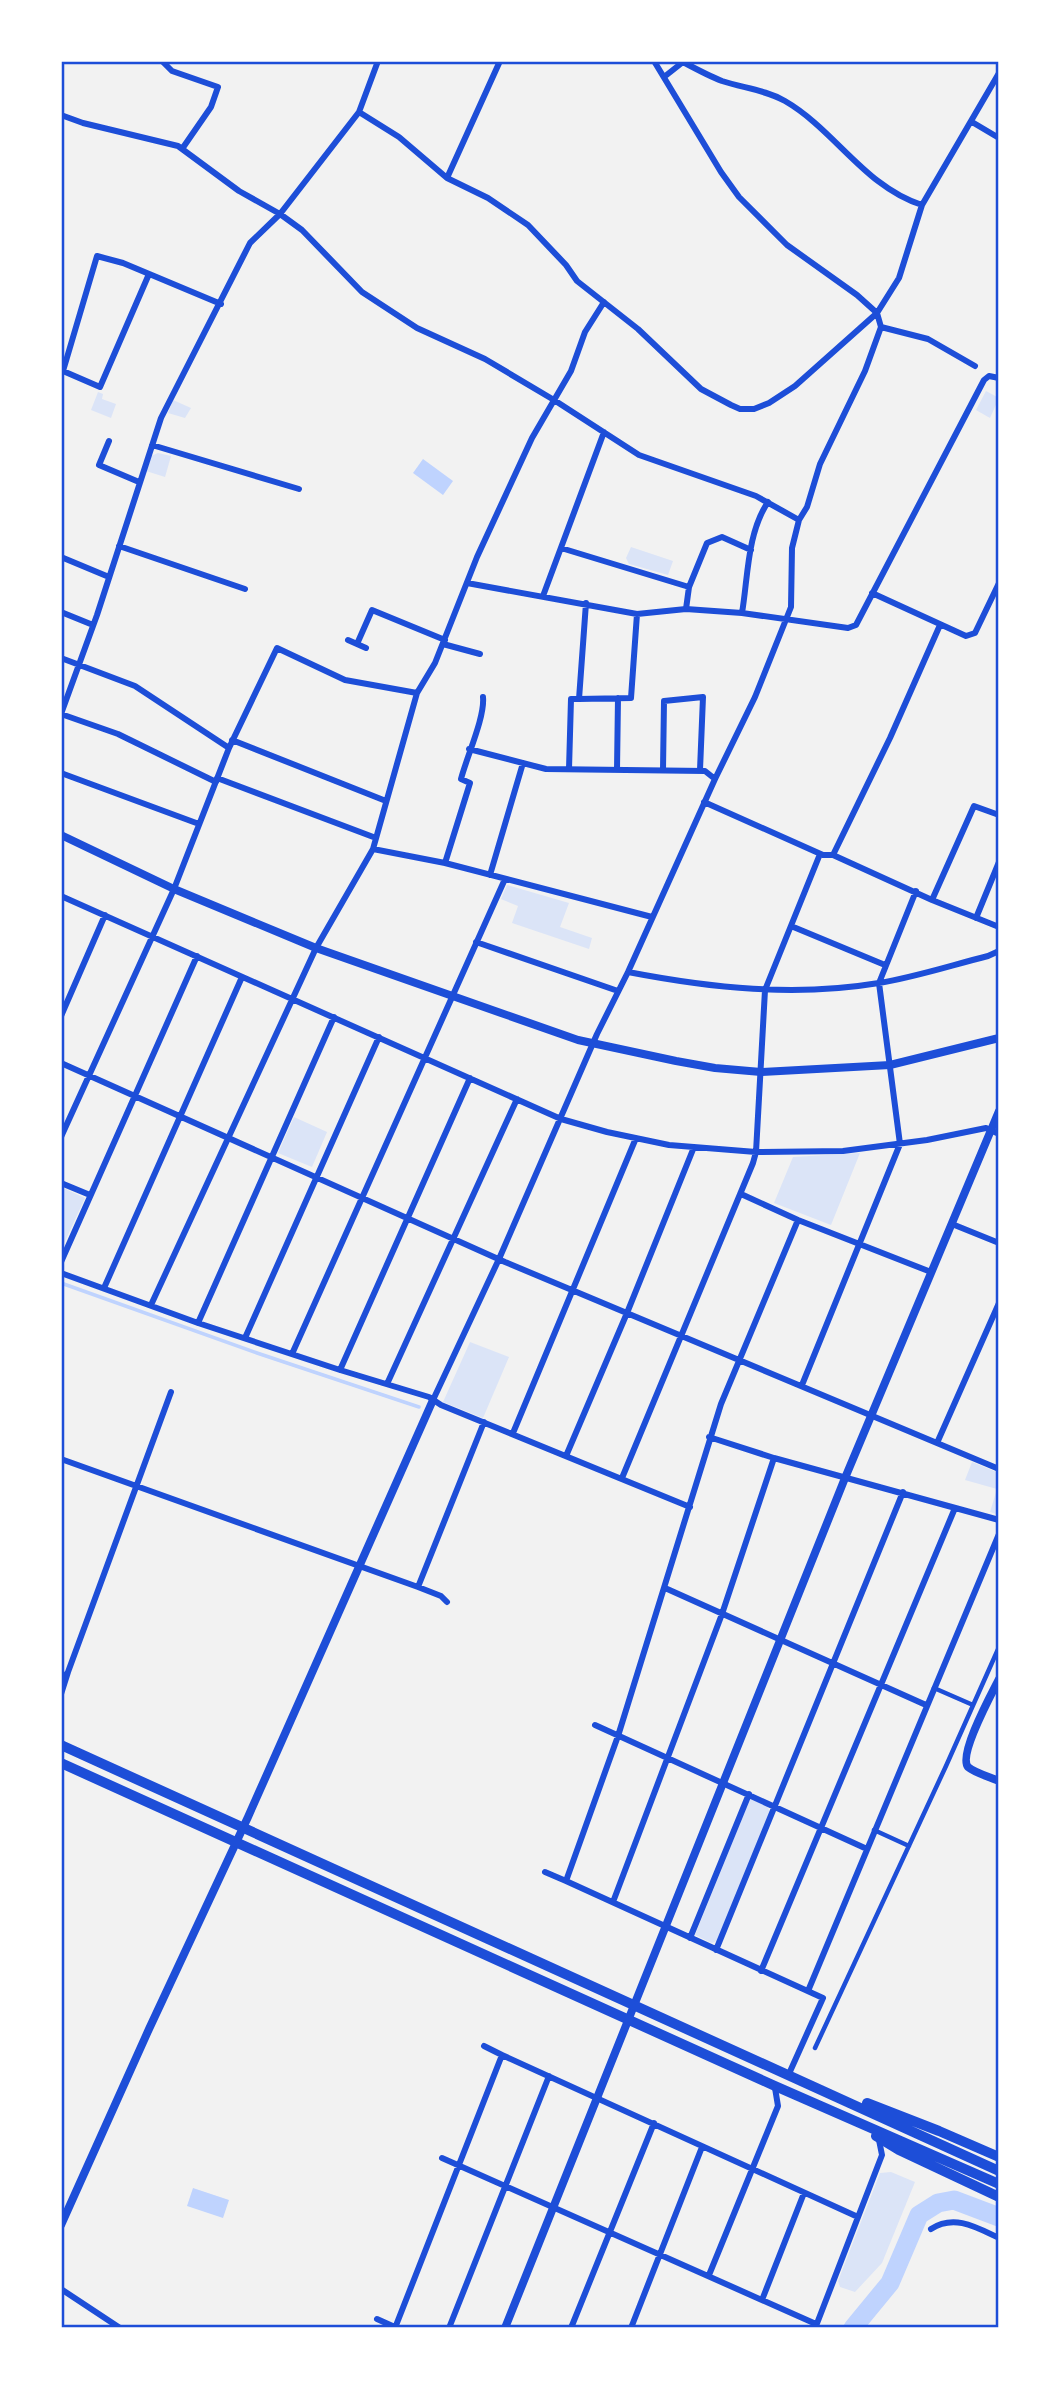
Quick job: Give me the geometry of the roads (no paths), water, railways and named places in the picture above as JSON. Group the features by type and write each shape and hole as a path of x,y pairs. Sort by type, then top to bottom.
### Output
{"highway":[{"path":"61,1745 999,2171"},
{"path":"61,1763 775,2086 999,2184"},
{"path":"840,2098 864,2102 999,2157"},
{"path":"851,2119 899,2150 999,2197"}],"street":[{"path":"162,61 172,71 218,87 211,107 182,149"},
{"path":"376,838 216,780 118,734 61,714 93,625 160,418 250,243 280,214 359,111 378,61"},
{"path":"447,177 500,61"},
{"path":"61,2225 244,1827 433,1400 499,1259 592,1044 755,696 791,607 792,548 799,520 807,507 820,464 865,371 881,327 877,313 857,295 787,245 739,197 654,61"},
{"path":"695,68 699,61"},
{"path":"664,77 683,62 723,81 783,99 849,154 869,175 922,205"},
{"path":"359,111 400,137 447,177 488,198 528,225 566,265 577,281 638,329 701,389 740,409 754,409 782,396 877,313 899,278 922,205 999,73"},
{"path":"61,115 178,146 239,191 302,230 362,292 417,328 485,359 639,455 768,502 799,520"},
{"path":"972,122 999,138"},
{"path":"149,274 100,387 63,370 97,256 123,263 220,304"},
{"path":"151,1305 316,948 373,849 416,693 435,663 511,481 532,438 571,371 585,332 604,302"},
{"path":"881,327 928,339 975,366"},
{"path":"467,583 638,614 686,609 742,613 848,628 856,625 984,380 989,376 999,378"},
{"path":"542,596 604,432"},
{"path":"109,441 99,465 139,482"},
{"path":"152,445 299,489"},
{"path":"742,613 751,550 760,515 768,502"},
{"path":"686,609 689,587 707,543 722,537 751,550"},
{"path":"119,546 245,589"},
{"path":"561,548 689,587"},
{"path":"61,557 109,577"},
{"path":"872,593 966,636 975,633 999,583"},
{"path":"579,699 586,603"},
{"path":"358,644 372,610 444,642 480,654"},
{"path":"61,612 93,625"},
{"path":"569,769 572,699 631,698 638,614"},
{"path":"833,855 890,738 940,625"},
{"path":"348,640 366,648"},
{"path":"61,1137 174,889 232,740 277,648 345,680 416,693"},
{"path":"61,658 135,686 229,748"},
{"path":"444,863 470,783 461,779 484,709 483,697"},
{"path":"663,770 664,701 703,697 700,770"},
{"path":"617,769 618,698"},
{"path":"232,740 386,801"},
{"path":"469,749 546,769 700,770 715,779"},
{"path":"491,875 523,763"},
{"path":"61,772 199,824"},
{"path":"704,802 820,854 833,855 999,927"},
{"path":"932,900 975,806 999,815"},
{"path":"61,835 174,889 316,948 592,1044 715,1068 761,1072 890,1065 999,1038"},
{"path":"373,849 444,863 652,917"},
{"path":"622,1478 756,1152 765,990 820,854"},
{"path":"976,918 999,862"},
{"path":"292,1354 505,879"},
{"path":"802,1385 900,1144 879,983 916,891"},
{"path":"61,896 561,1119 636,1138 669,1145 756,1152 843,1151 900,1144 986,1128 995,1132"},
{"path":"61,1016 105,915"},
{"path":"791,926 885,965"},
{"path":"476,942 618,991"},
{"path":"628,972 708,987 792,991 879,983 999,951"},
{"path":"61,1262 197,956"},
{"path":"104,1288 243,976"},
{"path":"198,1323 334,1017"},
{"path":"245,1338 379,1037"},
{"path":"61,1063 499,1259 999,1469"},
{"path":"340,1370 470,1078"},
{"path":"387,1384 517,1099"},
{"path":"505,2328 845,1478 931,1272 995,1132 999,1111"},
{"path":"513,1433 636,1138"},
{"path":"566,1456 694,1147"},
{"path":"61,1183 90,1195"},
{"path":"741,1194 931,1272"},
{"path":"566,1881 618,1736 691,1507 709,1437 799,1220"},
{"path":"952,1224 999,1243"},
{"path":"61,1273 198,1323 433,1400 691,1507"},
{"path":"937,1443 999,1303"},
{"path":"61,1694 171,1392"},
{"path":"418,1587 484,1422"},
{"path":"709,1437 774,1458 999,1520"},
{"path":"613,1902 723,1614 774,1458"},
{"path":"61,1459 418,1587 447,1602"},
{"path":"716,1950 903,1492"},
{"path":"761,1971 955,1508"},
{"path":"808,1991 999,1534"},
{"path":"665,1588 926,1705"},
{"path":"815,2048 999,1647"},
{"path":"61,1681 68,1672"},
{"path":"999,1679 967,1746 965,1761 969,1768 999,1781"},
{"path":"934,1688 973,1705"},
{"path":"595,1725 867,1849"},
{"path":"690,1938 749,1794"},
{"path":"874,1830 909,1846"},
{"path":"545,1872 823,1998 788,2076"},
{"path":"484,2046 858,2217"},
{"path":"377,2319 396,2327 502,2055"},
{"path":"449,2328 549,2076"},
{"path":"709,2275 778,2106 775,2086"},
{"path":"571,2328 654,2123"},
{"path":"442,2158 709,2275 816,2326 882,2155 879,2138"},
{"path":"631,2328 702,2147"},
{"path":"762,2300 804,2193"},
{"path":"931,2229 943,2221 967,2223 999,2238"},
{"path":"61,2289 120,2328"}],"water":[{"path":"423,459 453,481 443,495 413,473"},
{"path":"193,2188 229,2200 223,2218 187,2206"}],"waterway":[{"path":"61,1283 419,1407"},
{"path":"853,2328 890,2283 919,2215 938,2203 954,2200 999,2217"}]}
